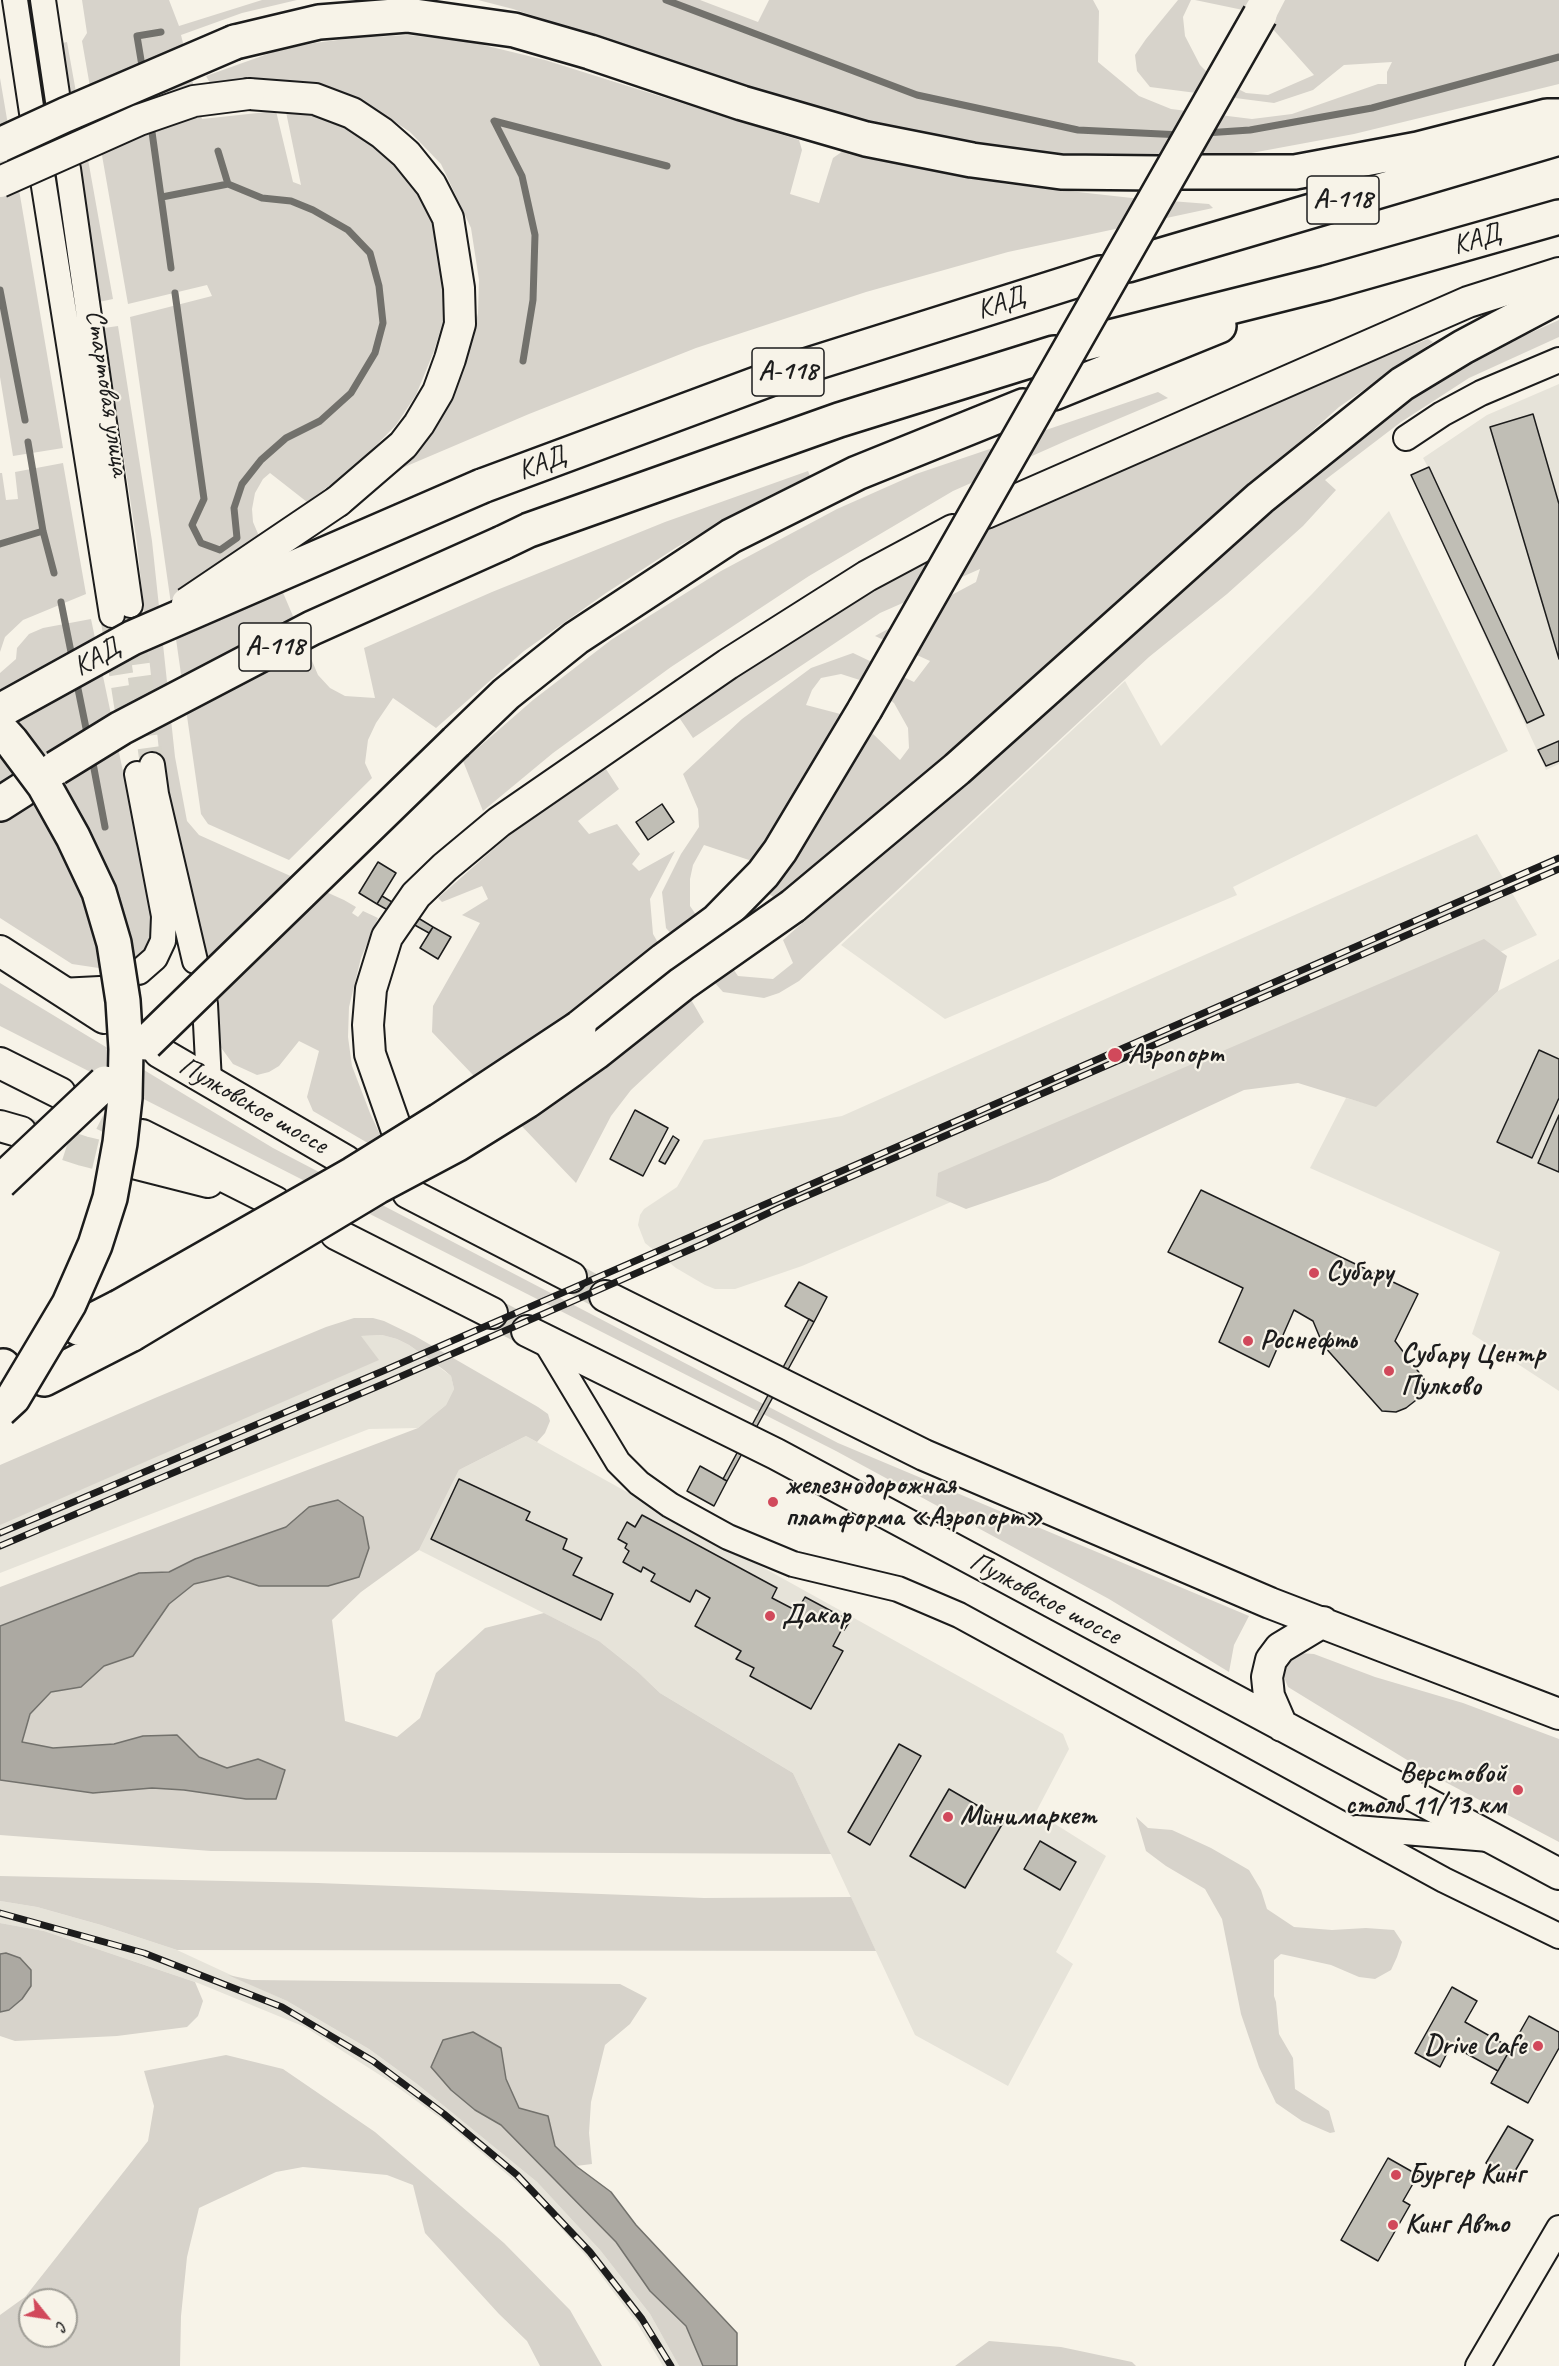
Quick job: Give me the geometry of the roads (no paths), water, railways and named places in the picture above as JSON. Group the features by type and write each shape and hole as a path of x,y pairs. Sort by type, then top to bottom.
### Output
{"highway":[{"path":"44,1379 125,1321 352,1174 440,1120 579,1028 717,921 763,874 780,851 865,709 1264,7"},
{"path":"0,145 235,42 319,22 407,15 514,30 590,52 742,103 866,139 972,160 1061,172 1295,172 1418,149 1548,116 1559,116"},
{"name":"КАД","path":"3,718 125,619 805,366 1114,269 1559,138"},
{"name":"КАД","path":"56,768 121,728 312,628 529,530 839,420 1068,349 1326,283 1559,217"},
{"path":"1054,393 1326,283"},
{"path":"78,1328 125,1321 456,1145 527,1101 595,1053 682,984 793,906 957,769 1260,498 1402,384 1463,347 1559,296"},
{"path":"153,1047 456,742 506,694 576,638 731,536 857,473 1023,406"},
{"path":"0,1410 13,1398 69,1304 95,1245 110,1198 120,1143 125,1098 126,1049 123,1001 114,943 99,892 73,837 44,785 11,741 3,718"},
{"path":"0,1182 105,1083"}],"main road":[{"path":"0,182 139,120 194,101 249,94 315,99 352,113 406,154 431,185 448,218 459,288 459,324 438,392 403,445 338,501 243,567 125,619"},
{"path":"986,513 1468,302 1559,273"},
{"path":"397,1131 370,1054 368,1025 371,989 387,937 416,895 445,867 499,822 728,664 867,576 953,530"},
{"path":"0,951 60,991 102,1003"},
{"name":"Пулковское шоссе","path":"153,1047 346,1161"},
{"path":"0,1063 60,1093"},
{"path":"137,1164 269,1200 142,1135"},
{"path":"420,1194 571,1277"},
{"path":"336,1234 492,1313"},
{"path":"605,1296 924,1455 1270,1603 1559,1714"},
{"name":"Пулковское шоссе","path":"536,1335 776,1454 1559,1874"},
{"path":"1282,1726 1269,1696 1267,1677 1271,1660 1280,1648 1323,1622"}],"street":[{"path":"15,0 32,113"},
{"path":"43,0 58,101"},
{"name":"Стартовая улица","path":"68,169 125,619"},
{"name":"Стартовая улица","path":"43,180 125,619"},
{"path":"1406,438 1442,414 1481,393 1559,360"},
{"path":"139,972 154,958 163,941 164,916 145,770 156,794 195,961"},
{"path":"205,1004 209,1082"},
{"path":"536,1335 618,1462 639,1483 670,1504 728,1537 793,1563 898,1589 959,1615 1444,1880 1559,1936"},
{"path":"1348,1827 1492,1839"},
{"path":"1478,2366 1559,2228"}],"waterway":[{"path":"666,0 917,95 1078,130 1182,135"},
{"path":"143,72 137,36 161,32"},
{"path":"1205,133 1250,130 1372,108 1559,57"},
{"path":"523,361 533,300 535,235 522,176 494,121 667,166"},
{"path":"151,125 171,268"},
{"path":"218,151 228,184"},
{"path":"162,197 228,184 262,198 291,201 313,210 348,230 370,253 379,286 383,323 375,353 351,393 320,421 286,438 261,460 242,484 234,508 237,538 220,550 201,543 192,525 204,499 175,293"},
{"path":"0,290 25,420"},
{"path":"28,442 43,531 54,573"},
{"path":"0,544 43,531"},
{"path":"61,602 73,662"},
{"path":"76,679 88,738"},
{"path":"92,758 105,827"}],"tunnel":[{"path":"130,605 152,765"},
{"path":"112,615 131,737"},
{"path":"63,1095 142,1135"},
{"path":"24,1132 83,1151 137,1164"},
{"path":"571,1277 605,1296"},
{"path":"492,1313 527,1331"}],"railway":[{"path":"0,1533 383,1371 1559,858"},
{"path":"0,1546 388,1382 703,1244 779,1208 1559,869"},
{"path":"0,1913 144,1953 282,2007 373,2061 444,2114 517,2175 590,2252 642,2319 671,2366"}],"place":[{"name":"Аэропорт","path":"1115,1055"},
{"name":"Субару","path":"1314,1273"},
{"name":"Роснефть","path":"1248,1341"},
{"name":"Субару Центр Пулково","path":"1389,1371"},
{"name":"железнодорожная платформа «Аэропорт»","path":"773,1502"},
{"name":"Дакар","path":"770,1616"},
{"name":"Верстовой столб 11/13 км","path":"1518,1790"},
{"name":"Минимаркет","path":"948,1817"},
{"name":"Drive Cafe","path":"1538,2046"},
{"name":"Бургер Кинг","path":"1396,2175"},
{"name":"Кинг Авто","path":"1393,2225"}]}
